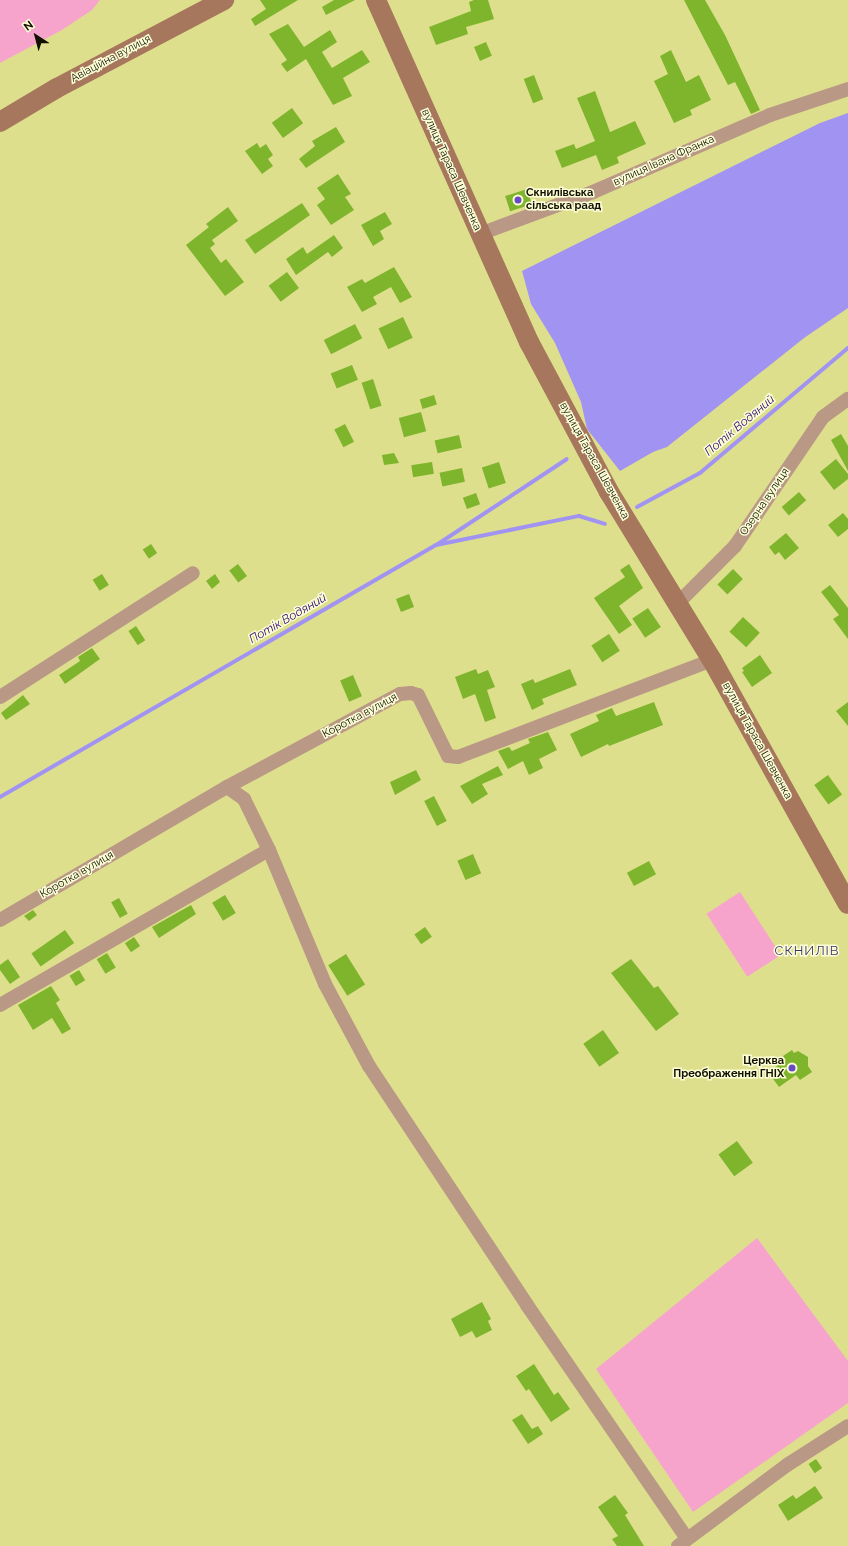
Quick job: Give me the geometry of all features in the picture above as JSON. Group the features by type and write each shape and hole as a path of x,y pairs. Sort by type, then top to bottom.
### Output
{"street":[{"name":"Авіаційна вулиця","path":"0,122 57,88 224,0"},
{"name":"вулиця Тараса Шевченка","path":"376,0 529,342 609,492 712,660 847,900"},
{"name":"вулиця Івана Франка","path":"480,234 593,192 770,115 848,89"},
{"name":"Озерна вулиця","path":"678,603 735,546 823,417 848,399"},
{"path":"0,697 193,574"},
{"name":"Коротка вулиця","path":"0,920 227,787 400,694 411,693 418,695 448,756 458,757 712,660"},
{"path":"227,787 244,799 269,850 325,984 369,1066 682,1543 787,1465 848,1426"},
{"path":"0,1005 269,850"}],"shaded area":[{"path":"0,0 100,0 92,10 62,30 0,63"},
{"path":"848,113 848,308 804,338 667,447 653,452 620,471 587,429 581,402 555,343 531,304 522,271 820,123"},
{"path":"740,892 781,955 747,977 706,914"},
{"path":"757,1238 848,1361 848,1403 693,1512 596,1369"}],"building":[{"path":"260,0 298,0 255,26 251,19 266,9"},
{"path":"334,0 355,0 326,15 322,7"},
{"path":"474,0 488,0 494,19 466,27 468,34 436,45 429,27 471,11 469,2"},
{"path":"684,0 705,0 725,35 760,110 751,114 735,82 728,85"},
{"path":"288,24 304,47 330,30 337,42 322,52 332,68 362,50 370,62 343,78 352,96 333,105 306,59 287,72 281,64 287,60 269,34"},
{"path":"486,42 492,56 480,61 474,47"},
{"path":"671,50 686,82 699,75 711,100 690,110 692,115 674,123 654,81 668,74 660,56"},
{"path":"534,75 543,99 533,103 524,79"},
{"path":"595,91 610,132 635,121 646,144 617,157 619,163 602,170 596,155 562,168 555,151 574,144 576,149 595,141 577,98"},
{"path":"292,108 303,123 283,138 272,123"},
{"path":"336,127 345,142 306,168 299,159 315,146 312,141"},
{"path":"257,143 260,148 266,144 273,155 268,159 273,166 262,174 245,151"},
{"path":"338,174 351,194 345,197 354,210 331,225 317,205 325,199 317,188"},
{"path":"527,189 532,204 510,211 505,196"},
{"path":"302,203 310,215 255,254 245,240"},
{"path":"228,207 238,221 212,240 215,244 210,248 221,263 226,259 244,282 225,296 186,245 209,227 206,224"},
{"path":"385,212 392,224 380,231 384,239 373,246 361,225"},
{"path":"334,235 343,248 332,257 328,252 296,275 286,259 303,247 307,254"},
{"path":"394,267 412,297 400,303 391,287 373,297 377,304 362,312 347,287 362,279 365,283"},
{"path":"287,272 299,288 281,302 269,286"},
{"path":"403,317 413,338 388,349 379,328"},
{"path":"355,324 362,338 331,354 324,340"},
{"path":"352,365 358,380 337,388 331,374"},
{"path":"373,379 382,406 370,409 362,383"},
{"path":"434,395 437,405 423,409 420,399"},
{"path":"421,412 426,431 404,437 399,418"},
{"path":"345,424 354,442 343,447 334,429"},
{"path":"841,434 848,446 848,471 831,440"},
{"path":"459,435 462,448 438,453 435,441"},
{"path":"394,453 399,463 384,465 382,455"},
{"path":"836,459 848,474 848,479 834,490 820,472"},
{"path":"432,462 434,474 413,477 411,465"},
{"path":"499,462 506,483 489,488 482,468"},
{"path":"462,468 465,482 442,486 440,473"},
{"path":"799,492 806,500 789,515 782,507"},
{"path":"476,493 480,504 467,509 463,498"},
{"path":"843,513 848,519 848,529 838,537 828,525"},
{"path":"786,533 799,548 785,560 779,552 775,555 769,547"},
{"path":"151,544 157,553 149,559 143,550"},
{"path":"238,564 247,576 238,583 229,571"},
{"path":"629,564 643,588 619,606 632,625 619,634 594,598 625,577 620,570"},
{"path":"733,569 743,579 727,594 717,585"},
{"path":"102,574 109,585 100,591 93,580"},
{"path":"215,574 220,582 212,589 206,581"},
{"path":"830,585 848,608 848,639 833,619 839,615 821,592"},
{"path":"409,594 414,607 401,612 396,599"},
{"path":"648,608 661,627 645,638 632,619"},
{"path":"743,617 760,633 746,647 729,632"},
{"path":"136,626 145,640 138,645 128,631"},
{"path":"609,634 620,651 602,662 591,645"},
{"path":"92,648 100,659 65,684 59,675 80,661 78,657"},
{"path":"760,655 772,673 752,687 742,672 744,671 742,668"},
{"path":"476,669 478,674 488,670 495,687 487,690 496,718 485,722 475,694 463,699 455,677"},
{"path":"570,669 577,685 542,699 544,704 532,710 521,684 533,679 535,683"},
{"path":"353,675 362,696 349,702 340,680"},
{"path":"23,695 30,704 6,720 1,713"},
{"path":"654,702 663,725 609,746 608,744 581,757 570,734 599,721 596,715 612,708 616,716"},
{"path":"848,702 848,726 836,711"},
{"path":"548,732 557,750 539,759 543,768 529,775 523,761 508,769 498,751 509,747 512,751 530,743 528,739"},
{"path":"498,766 503,775 482,784 488,794 472,804 460,786"},
{"path":"416,770 421,780 395,795 390,782"},
{"path":"828,775 842,794 828,804 814,785"},
{"path":"434,796 447,821 437,826 424,801"},
{"path":"473,854 481,873 466,880 457,861"},
{"path":"649,861 656,874 634,886 627,873"},
{"path":"225,895 236,913 223,921 212,903"},
{"path":"119,898 128,914 120,918 111,902"},
{"path":"191,905 196,914 159,938 152,927"},
{"path":"33,910 37,915 29,921 24,916"},
{"path":"425,927 432,937 421,944 414,934"},
{"path":"65,930 74,943 41,967 31,954"},
{"path":"134,937 140,946 131,952 125,943"},
{"path":"107,953 116,968 105,974 97,959"},
{"path":"346,954 365,985 347,996 328,965"},
{"path":"8,959 20,977 10,984 0,970 0,965"},
{"path":"631,959 654,988 658,986 679,1014 656,1031 611,973"},
{"path":"79,970 85,980 76,986 70,976"},
{"path":"51,986 60,1000 56,1003 71,1029 62,1034 52,1018 33,1030 18,1005"},
{"path":"603,1030 619,1053 599,1067 583,1044"},
{"name":"Церква Преображення ГНІХ","path":"792,1050 794,1053 798,1051 808,1057 808,1066 812,1072 800,1080 796,1075 779,1087 768,1072 786,1060 783,1056"},
{"path":"737,1141 753,1163 734,1176 718,1155"},
{"path":"482,1302 491,1319 488,1321 492,1330 476,1338 472,1331 460,1337 451,1319"},
{"path":"534,1364 554,1395 558,1392 570,1409 551,1422 529,1389 526,1391 516,1376"},
{"path":"522,1414 532,1429 538,1426 543,1434 528,1444 512,1420"},
{"path":"816,1459 822,1468 815,1473 809,1464"},
{"path":"815,1486 823,1498 788,1521 778,1505 793,1495 796,1499"},
{"path":"615,1495 628,1513 625,1515 644,1546 617,1546 612,1539 618,1536 598,1507"}],"waterway":[{"name":"Потік Водяний","path":"637,507 700,473 848,348"},
{"path":"438,544 567,459"},
{"name":"Потік Водяний","path":"0,797 436,545 579,516 605,524"}],"place":[{"name":"Скнилівська сільська раад","path":"518,200"},
{"name":"Церква Преображення ГНІХ","path":"792,1068"}],"district":[{"name":"СКНИЛІВ","path":"807,951"}]}
